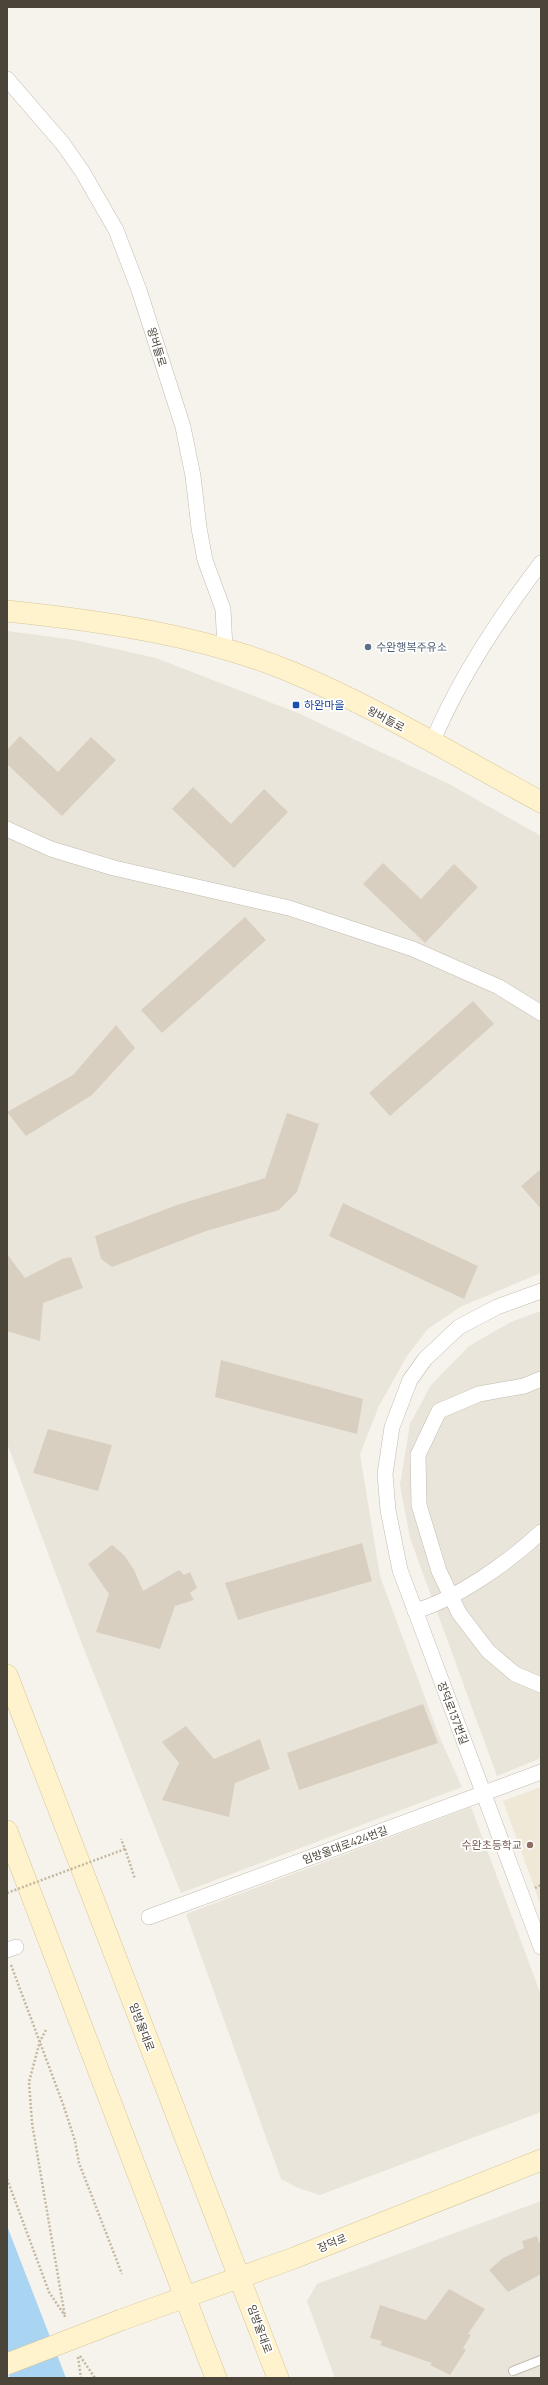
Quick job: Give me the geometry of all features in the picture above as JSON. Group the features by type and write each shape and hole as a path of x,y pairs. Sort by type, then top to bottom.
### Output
{"main road":[{"name":"왕버들로","path":"7,611 102,623 225,649 289,671 342,695 541,802"},
{"name":"임방울대로","path":"7,1675 201,2180 240,2276 278,2378"},
{"path":"7,1832 216,2378"},
{"name":"장덕로","path":"7,2364 120,2320 294,2258 541,2160"}],"street":[{"name":"왕버들로","path":"7,79 63,144 82,171 116,230 139,290 183,427 193,476 198,528 205,560 223,609 225,649"},
{"path":"432,743 445,713 505,610 541,563"},
{"path":"7,829 51,849 114,868 289,908 413,949 499,987 541,1013"},
{"name":"장덕로137번길","path":"541,1290 497,1307 459,1327 425,1359 410,1380 392,1427 384,1474 388,1510 400,1570 541,1947"},
{"path":"541,1379 524,1386 479,1394 439,1411 418,1455 419,1505 439,1571 459,1613 488,1651 515,1674 541,1685"},
{"path":"415,1611 435,1605 451,1596 518,1553 541,1532"},
{"name":"임방울대로424번길","path":"149,1917 541,1772"}],"lane":[{"path":"513,2371 541,2360"}],"path":[{"path":"121,1839 135,1879"},
{"path":"7,1893 125,1849"},
{"path":"534,1888 541,1886"},
{"path":"11,1953 75,2141 79,2163 122,2274"},
{"path":"46,2030 40,2041 29,2082 32,2124 68,2324"},
{"path":"7,2179 49,2292 66,2317"},
{"path":"81,2378 77,2352 95,2378"}],"shaded area":[{"path":"7,631 75,640 156,658 298,713 451,785 541,836 541,1273 460,1307 428,1329 407,1356 379,1406 360,1454 380,1576 439,1736 462,1787 181,1893 80,1639 7,1443"},
{"path":"541,1311 541,1758 497,1776 410,1538 400,1485 410,1424 431,1385 469,1346 511,1322"},
{"name":"수완초등학교","path":"541,1787 541,1906 503,1801"},
{"path":"471,1807 541,1995 541,2112 320,2195 298,2188 281,2179 186,1914"},
{"path":"541,2201 541,2378 335,2378 307,2301 317,2284"}],"water":[{"path":"7,2226 66,2378 10,2378 7,2371"}],"building":[{"path":"20,736 58,772 91,737 116,760 62,816 7,764 7,750"},
{"path":"193,787 231,824 264,789 288,812 234,868 172,809"},
{"path":"383,863 421,899 454,864 478,887 425,943 363,884"},
{"path":"245,917 266,940 162,1033 141,1010"},
{"path":"473,1001 494,1024 390,1116 369,1093"},
{"path":"116,1025 135,1048 92,1095 26,1136 7,1112 73,1075"},
{"path":"287,1113 319,1124 297,1192 279,1210 206,1231 112,1267 101,1259 95,1236 177,1205 265,1178"},
{"path":"541,1169 541,1209 521,1186"},
{"path":"343,1203 478,1266 464,1299 329,1236"},
{"path":"7,1254 25,1278 62,1259 71,1257 83,1288 43,1303 40,1341 7,1331"},
{"path":"221,1360 363,1399 357,1434 215,1397"},
{"path":"48,1429 112,1445 98,1491 33,1473"},
{"path":"362,1543 372,1581 238,1620 225,1583"},
{"path":"112,1545 124,1555 134,1570 143,1591 179,1570 184,1575 190,1572 197,1588 190,1593 194,1600 175,1606 160,1649 96,1632 109,1594 88,1564"},
{"path":"423,1704 438,1743 299,1790 287,1753"},
{"path":"186,1726 214,1759 260,1739 270,1769 235,1783 229,1817 162,1800 179,1763 162,1742"},
{"path":"537,2236 539,2243 541,2243 541,2274 508,2292 489,2270 503,2258 524,2248 522,2241"},
{"path":"449,2289 485,2309 468,2334 471,2335 463,2348 466,2350 450,2375 430,2365 432,2363 380,2345 382,2341 370,2338 380,2305 426,2320"}],"place":[{"name":"수완행복주유소","path":"368,647"},
{"name":"하완마을","path":"296,705"},
{"name":"수완초등학교","path":"530,1845"}]}
